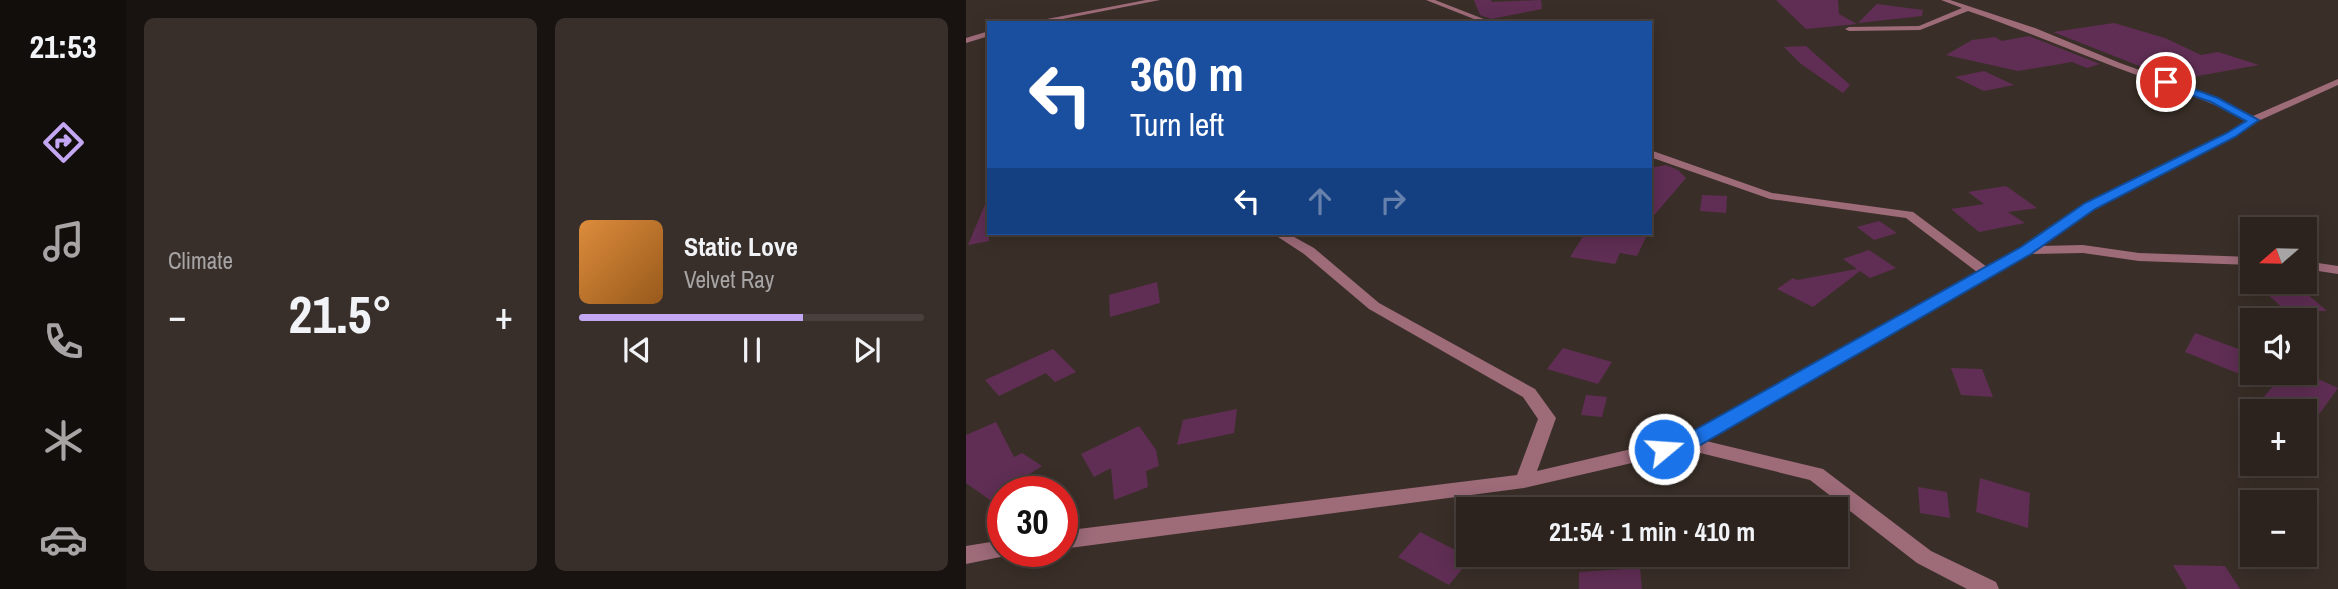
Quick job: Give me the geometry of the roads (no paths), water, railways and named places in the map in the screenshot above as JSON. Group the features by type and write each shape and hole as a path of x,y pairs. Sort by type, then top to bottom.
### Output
{"street":[{"path":"1041,21 1157,0"},
{"path":"1429,0 1486,21"},
{"path":"1944,0 2032,30 2117,65 2214,100 2253,120"},
{"path":"1849,29 1920,28 1966,9"},
{"path":"966,41 987,34"},
{"path":"1078,538 1524,481 1688,443 1987,273 2090,206 2231,135 2253,120 2338,80"},
{"path":"1652,154 1770,196 1909,215 1987,273"},
{"path":"1281,235 1309,251 1374,306 1529,393 1547,418 1524,481"},
{"path":"2026,250 2084,249 2139,257 2240,261"},
{"path":"2317,267 2338,270"},
{"path":"1688,443 1816,474 1924,557 1988,589"},
{"path":"966,555 987,552"}]}
